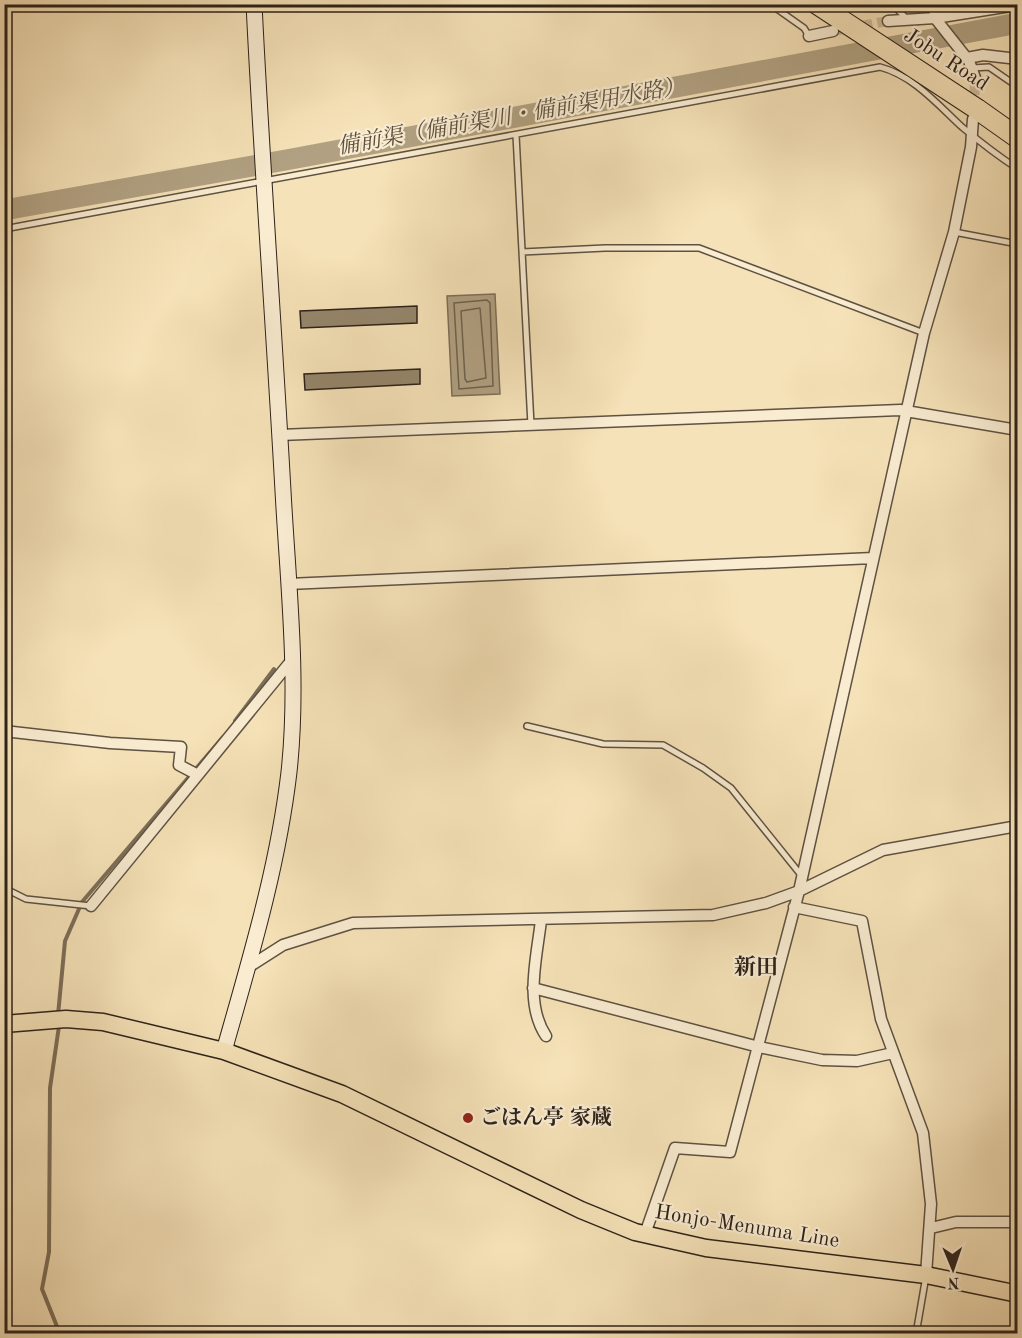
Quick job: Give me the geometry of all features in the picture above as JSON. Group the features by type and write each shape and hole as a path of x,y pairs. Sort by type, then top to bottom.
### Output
{"highway":[{"name":"Jobu Road","path":"817,4 977,109 1017,138"}],"main road":[{"name":"Honjo-Menuma Line","path":"4,1024 43,1020 103,1022 224,1051 342,1094 581,1210 645,1234 706,1248 926,1275 1017,1294"}],"street":[{"path":"224,1051 248,968 273,864 289,771 291,661 288,584 254,4"},
{"path":"934,4 938,22 969,63 983,54 1017,59"},
{"path":"888,21 906,18 938,22 994,7 1017,5"},
{"path":"809,36 833,31"},
{"path":"645,1234 675,1148 730,1152 799,891 924,333 954,232 973,136 973,119"},
{"path":"280,435 906,411 1017,430"},
{"path":"288,584 873,558"},
{"path":"91,906 234,734 291,661"},
{"path":"4,731 110,743 181,747 179,765 198,775"},
{"path":"248,968 283,945 353,923 713,915 766,903 799,891 883,850 1017,826"},
{"path":"794,908 862,921 881,1019 923,1133 931,1228 926,1275"},
{"path":"541,920 533,988 540,1027 546,1036"},
{"path":"533,988 759,1047 822,1060 857,1060 894,1053"},
{"path":"931,1228 956,1222 1017,1222"}],"lane":[{"path":"770,4 804,28 809,36"},
{"path":"892,4 906,18"},
{"path":"969,63 989,68 1017,87"},
{"path":"4,229 880,67 902,76 928,94 973,136 1017,169"},
{"path":"516,135 531,426"},
{"path":"954,232 1017,244"},
{"path":"522,252 630,247 699,248 924,333"},
{"path":"527,726 603,744 663,745 703,768 731,788 802,876"},
{"path":"4,888 26,899 91,906"},
{"path":"916,1334 926,1275"}],"water":[{"path":"495,294 500,394 452,396 447,296"}],"building":[{"path":"417,306 417,323 301,328 300,311"},
{"path":"420,369 420,384 305,390 304,374"}],"waterway":[{"name":"備前渠（備前渠川・備前渠用水路）","path":"4,210 286,160 1018,23"},
{"path":"235,721 274,669"},
{"path":"58,1015 65,941 82,902 223,737"},
{"path":"59,1026 50,1088 49,1252 42,1289 60,1334"}],"tunnel":[{"path":"833,31 888,21"},
{"path":"974,110 975,78"}],"place":[{"name":"ごはん亭 家蔵","path":"468,1118"}],"district":[{"name":"新田","path":"756,968"}]}
